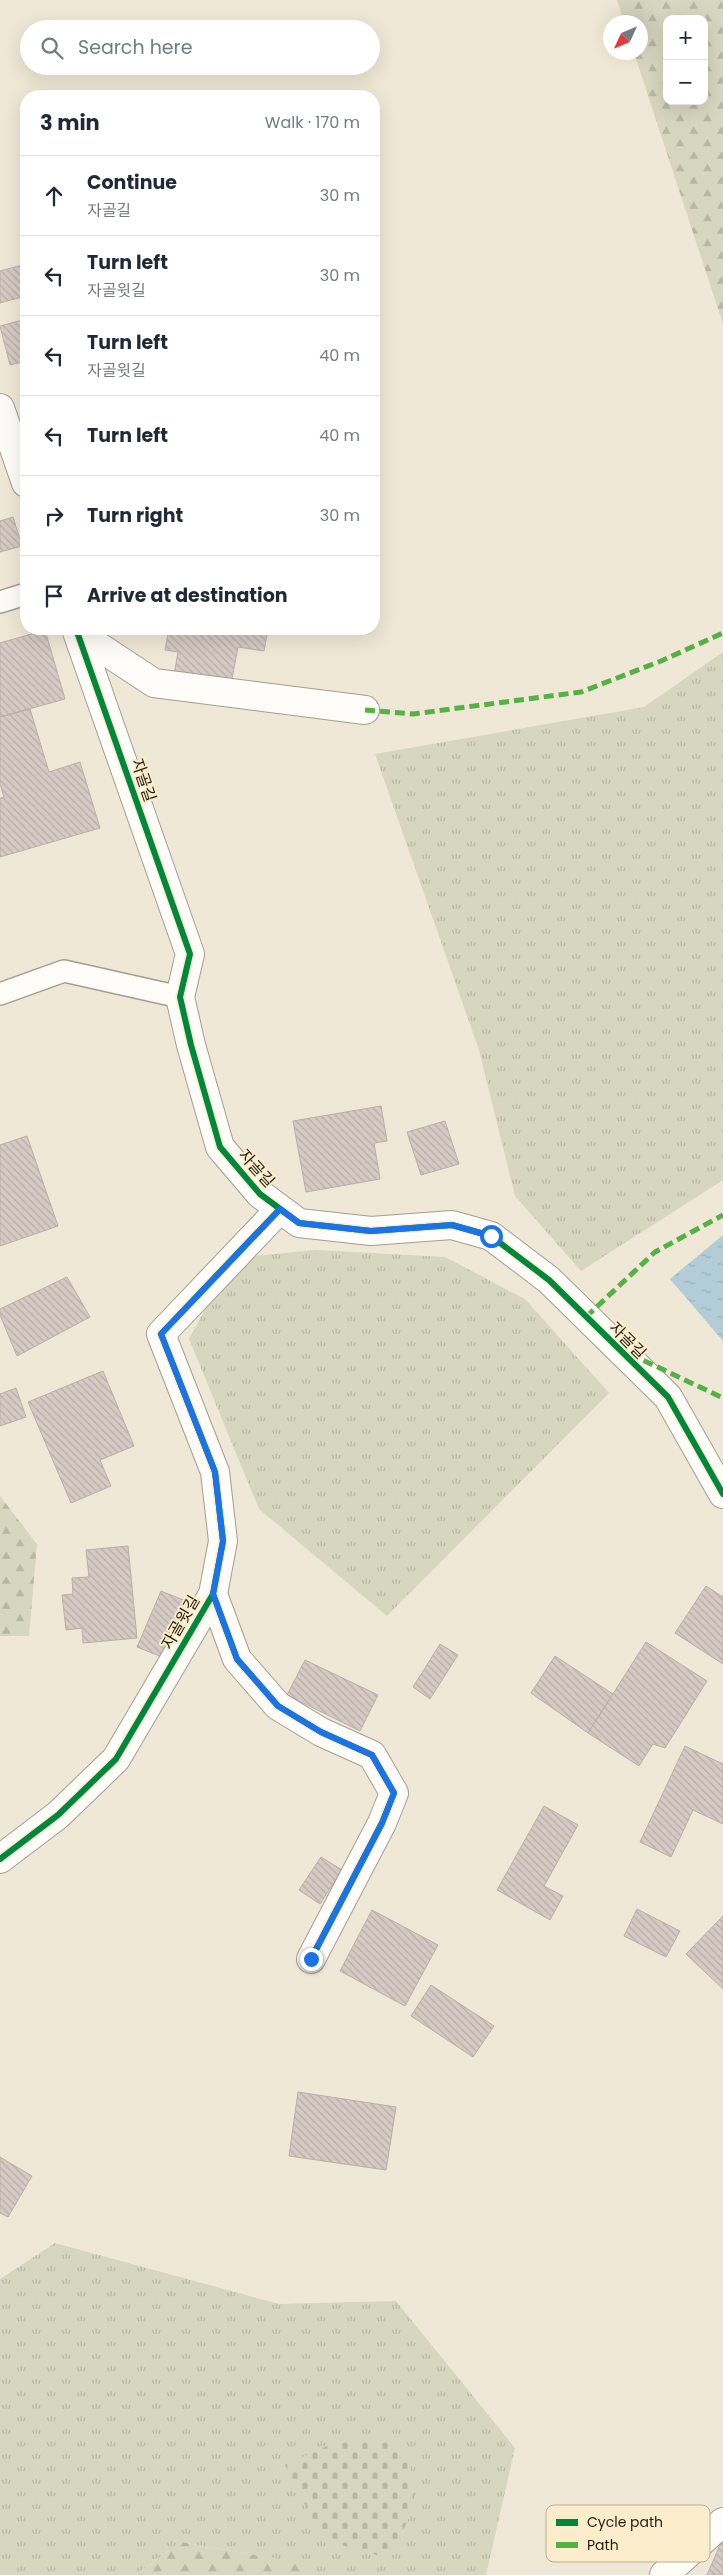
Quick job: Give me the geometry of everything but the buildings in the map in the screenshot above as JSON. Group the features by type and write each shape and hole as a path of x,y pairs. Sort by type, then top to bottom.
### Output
{"street":[{"path":"0,408 20,466"},
{"name":"자골길","path":"78,635 190,954 180,996 191,1045 220,1146 260,1194 299,1223 371,1231 452,1225 491,1236 549,1280 668,1398 723,1494"},
{"path":"83,635 154,682 365,710"},
{"name":"자골윗길","path":"0,1859 58,1816 116,1759 213,1594 223,1541 215,1472 161,1334 280,1209"},
{"path":"213,1594 237,1659 278,1706 321,1732 372,1755 394,1793 382,1823 311,1959"},
{"path":"710,2534 723,2522"},
{"path":"664,2575 678,2562"}],"lane":[{"path":"0,602 20,596"},
{"path":"0,994 64,971 180,996"}],"green space":[{"path":"617,0 723,0 723,324 636,60 648,60 648,15 622,15"},
{"path":"723,652 723,1180 581,1271 515,1196 479,1050 375,754 644,707"},
{"path":"316,1250 445,1257 525,1299 609,1393 387,1616 259,1509 189,1339 233,1258"},
{"path":"0,1496 37,1544 29,1636 0,1636"},
{"path":"55,2243 279,2304 396,2301 515,2448 486,2575 316,2575 311,2565 181,2542 135,2575 0,2575 0,2279"},
{"path":"387,2440 410,2460 415,2507 388,2558 323,2540 285,2465 338,2441"},
{"path":"181,2542 312,2565 316,2575 135,2575"}],"water":[{"path":"723,1235 723,1341 670,1279"}],"marked path":[{"path":"365,710 413,714 581,692 661,661 723,633"},
{"path":"586,1317 655,1252 723,1215"},
{"path":"630,1354 723,1398"}],"cycle path":[{"path":"78,635 190,954 180,997 191,1045 220,1147 260,1194 299,1223 371,1231 452,1225 491,1236 549,1280 668,1397 723,1494"},
{"path":"0,1859 58,1815 116,1759 213,1594 223,1541 215,1472 161,1334 280,1209"},
{"path":"213,1594 237,1659 278,1706 321,1732 372,1755 394,1793 382,1823 311,1959"}],"route":[{"path":"311,1959 382,1823 394,1793 372,1755 321,1732 278,1706 237,1659 213,1594 223,1541 215,1472 161,1334 280,1209 299,1223 371,1231 452,1225 491,1236"}]}
